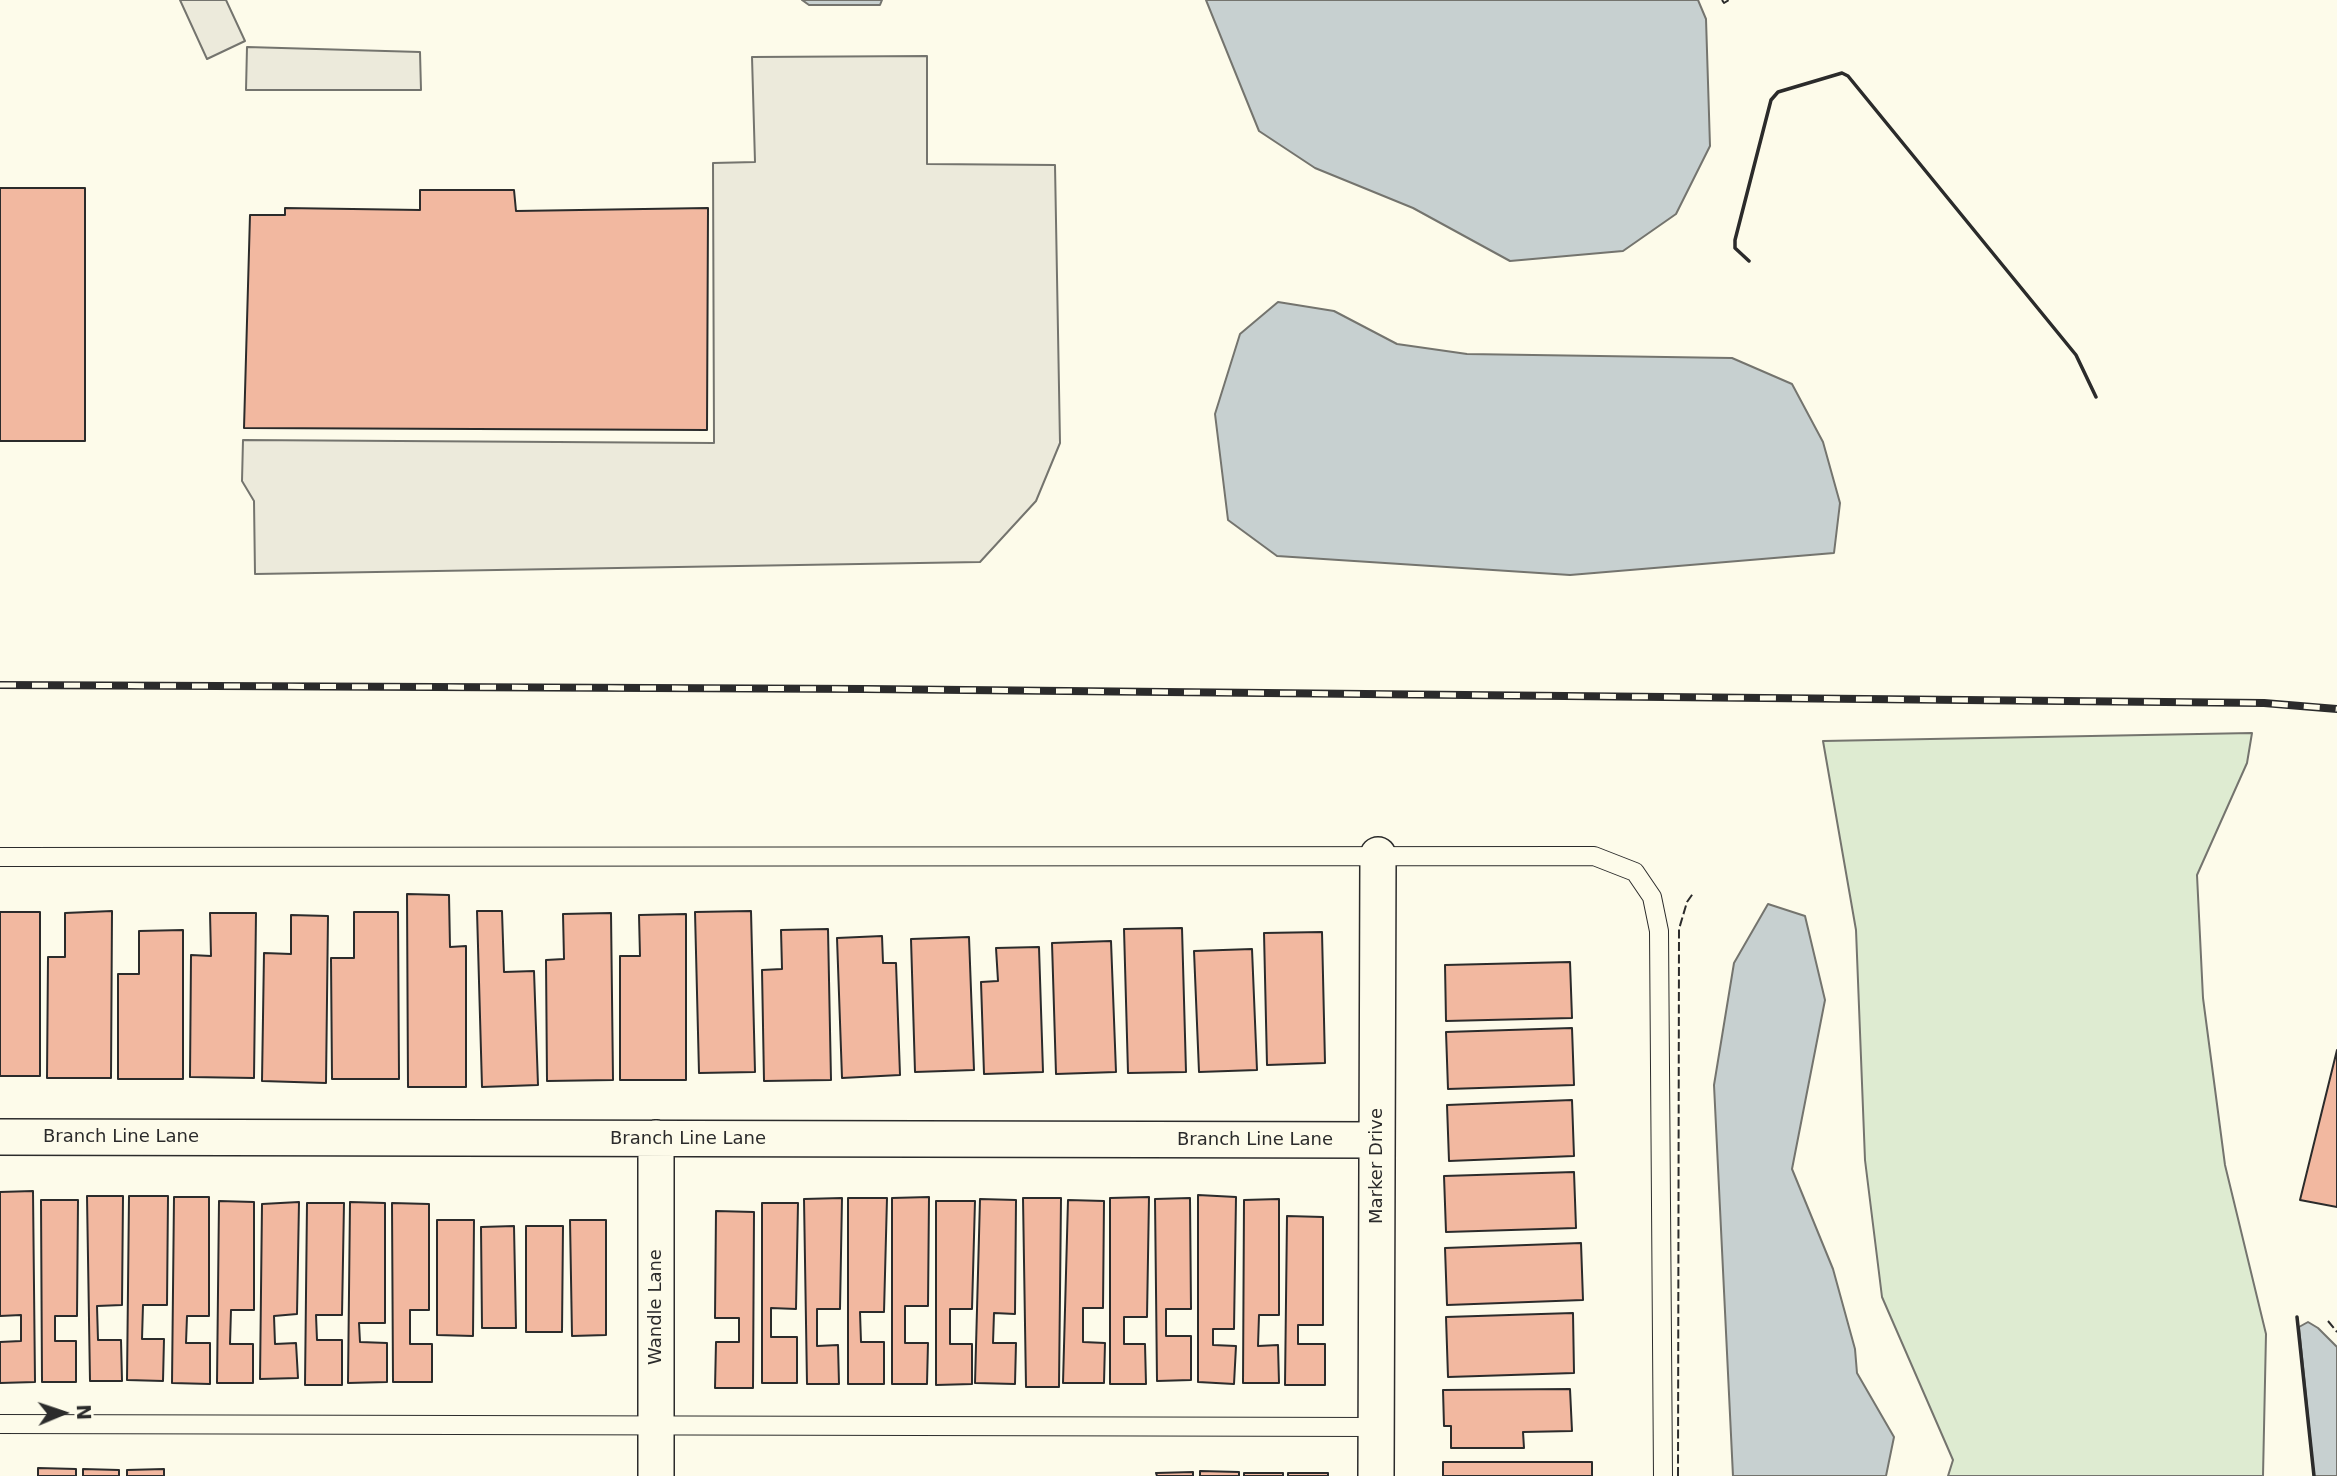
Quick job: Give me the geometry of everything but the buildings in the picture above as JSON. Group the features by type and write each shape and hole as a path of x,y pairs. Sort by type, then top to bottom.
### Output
{"street":[{"name":"Marker Drive","path":"1376,1476 1378,855"},
{"name":"Branch Line Lane","path":"0,1137 1377,1140"},
{"name":"Wandle Lane","path":"656,1138 656,1476"}],"lane":[{"path":"0,857 1594,856 1635,872 1652,897 1659,931 1663,1476"},
{"path":"0,1424 1376,1427"}],"green space":[{"path":"2252,733 2247,763 2197,875 2203,998 2225,1165 2266,1334 2263,1476 1948,1476 1953,1460 1882,1297 1865,1160 1856,930 1823,741"}],"shaded area":[{"path":"180,0 226,0 245,41 207,59"},
{"path":"802,0 882,0 880,5 809,5"},
{"path":"1206,0 1698,0 1706,19 1710,146 1676,214 1623,251 1510,261 1413,208 1315,168 1259,131"},
{"path":"247,47 420,52 421,90 246,90"},
{"path":"927,56 927,164 1055,165 1060,443 1036,501 980,562 255,574 254,501 242,481 243,440 714,443 713,163 755,162 752,57"},
{"path":"1278,302 1334,311 1397,344 1467,354 1732,358 1792,384 1823,442 1840,503 1834,553 1570,575 1277,556 1228,520 1215,414 1240,334"},
{"path":"1768,904 1805,916 1825,1000 1792,1169 1833,1269 1855,1349 1857,1373 1894,1437 1886,1476 1733,1476 1714,1085 1734,963"},
{"path":"2308,1322 2337,1347 2337,1476 2314,1476 2299,1327"}],"railway":[{"path":"0,685 866,689 2264,703 2337,709"}],"fence":[{"path":"1722,0 1724,3 1729,0"},
{"path":"1749,261 1735,248 1735,240 1771,100 1778,92 1842,73 1848,76 2076,355 2096,397"},
{"path":"1678,1476 1679,929 1687,902 1694,892"},
{"path":"2328,1321 2337,1332"}],"wall":[{"path":"1749,261 1735,248 1735,240 1771,100 1778,92 1842,73 1848,76 2076,355 2096,397"},
{"path":"2297,1317 2314,1476"}]}
